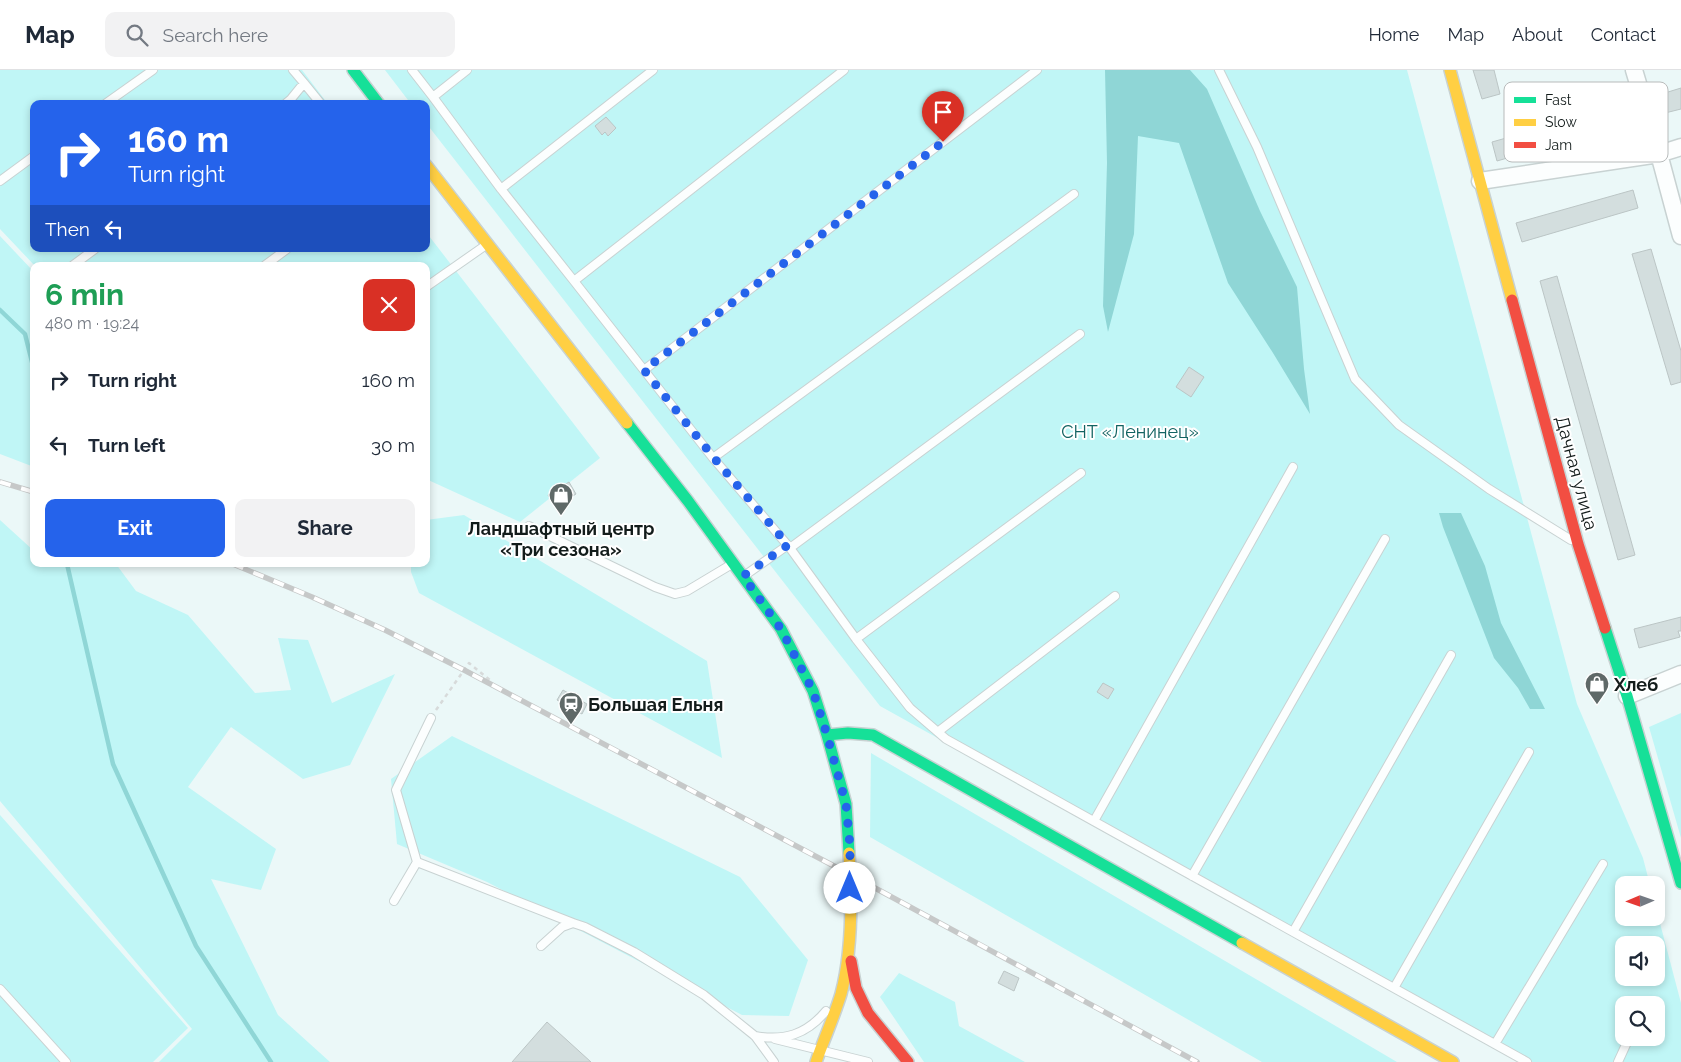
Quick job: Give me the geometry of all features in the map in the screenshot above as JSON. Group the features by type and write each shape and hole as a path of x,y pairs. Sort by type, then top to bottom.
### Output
{"street":[{"path":"353,70 376,100"},
{"name":"Дачная улица","path":"1450,70 1578,544 1627,696 1681,883"},
{"path":"1634,70 1638,82"},
{"path":"1668,151 1681,147"},
{"path":"1480,181 1606,162"},
{"path":"1661,162 1681,236"},
{"path":"430,170 734,563 781,629 813,691 846,804 851,876 849,946 840,993 816,1062"},
{"path":"1627,696 1681,674"},
{"path":"827,735 848,733 873,735 1453,1062"},
{"path":"849,946 856,988 868,1013 908,1062"}],"lane":[{"path":"111,100 153,70"},
{"path":"293,70 318,100"},
{"path":"412,70 501,189 644,370 714,458 789,547 856,639 910,708 946,739 1526,1062"},
{"path":"433,97 467,70"},
{"path":"501,189 653,70"},
{"path":"574,281 844,70"},
{"path":"644,370 1037,70"},
{"path":"1220,70 1257,148 1355,379 1399,425 1489,489 1578,544"},
{"path":"291,100 304,83"},
{"path":"0,181 30,159"},
{"path":"714,458 1074,194"},
{"path":"430,283 488,244"},
{"path":"77,262 91,252"},
{"path":"269,262 283,252"},
{"path":"743,576 789,547 1080,334"},
{"path":"1094,821 1293,467"},
{"path":"856,639 1081,473"},
{"path":"530,526 655,587 676,594 686,591 734,563"},
{"path":"1192,876 1385,539"},
{"path":"939,732 1115,596"},
{"path":"1293,932 1451,655"},
{"path":"394,901 417,862 396,790 431,718"},
{"path":"1394,988 1529,752"},
{"path":"417,862 585,927 634,952 704,995 755,1036 774,1062"},
{"path":"1495,1044 1603,864"},
{"path":"541,946 562,927 573,923"},
{"path":"0,989 66,1062"},
{"path":"773,1039 796,1034 807,1028 821,1016 840,993"},
{"path":"755,1036 868,1062"},
{"path":"1618,1062 1625,1046"}],"path":[{"path":"431,718 469,663 491,681"}],"green space":[{"path":"0,70 302,70 325,100 30,100 30,252 430,252 430,237 600,458 520,522 430,481 430,262 31,262 0,229"},
{"name":"СНТ «Ленинец»","path":"385,70 1407,70 1577,704 1643,858 1648,876 1615,876 1615,926 1661,926 1663,936 1615,936 1615,986 1665,986 1665,942 1681,1003 1681,1062 1520,1062 880,706 430,128 430,100 408,100"},
{"path":"0,236 30,268 30,465 0,454"},
{"path":"464,515 707,661 722,758 419,593 411,567 430,567 430,519"},
{"path":"0,520 30,547 30,567 118,567 136,591 188,615 255,693 291,690 278,638 308,640 332,703 395,674 350,765 303,779 231,727 188,787 276,849 261,890 211,879 278,1015 330,1062 159,1062 192,1029 0,801"},
{"path":"1681,713 1681,838 1649,727"},
{"path":"452,736 740,877 808,960 789,1016 742,1015 487,882 397,844 391,779"},
{"path":"871,753 1397,1062 1262,1062 870,837"},
{"path":"0,815 188,1028 153,1062 0,1062"},
{"path":"899,973 955,1002 959,1026 1025,1062 924,1062 880,997"}],"shaded area":[{"path":"1105,70 1190,70 1207,89 1260,211 1297,287 1310,414 1228,283 1179,143 1138,136 1134,234 1108,332 1103,306 1107,163"},
{"path":"1439,513 1461,513 1485,566 1501,623 1545,709 1530,709 1518,688 1494,658"}],"building":[{"path":"1473,70 1494,70 1500,94 1482,99"},
{"path":"1681,88 1681,109 1668,112 1668,92"},
{"path":"606,117 616,128 608,136 605,132 602,135 595,126"},
{"path":"1504,139 1504,159 1497,161 1492,142"},
{"path":"1633,190 1638,208 1522,242 1516,223"},
{"path":"1651,249 1681,351 1681,382 1671,385 1632,254"},
{"path":"1557,276 1635,555 1618,560 1540,281"},
{"path":"1189,367 1204,377 1191,397 1176,387"},
{"path":"569,482 576,494 555,507 548,495"},
{"path":"1681,617 1681,631 1678,631 1680,637 1639,648 1634,629"},
{"path":"1103,683 1114,689 1108,699 1097,692"},
{"path":"563,690 587,704 582,714 557,700"},
{"path":"1004,971 1019,978 1014,991 998,983"},
{"path":"547,1022 591,1062 512,1062"}],"waterway":[{"path":"0,310 25,334 30,354"},
{"path":"68,567 113,764 196,946 271,1062"}],"railway":[{"path":"0,482 30,491"},
{"path":"240,567 385,630 464,670 851,875 1197,1062"}],"traffic: fast":[{"path":"353,70 376,100"},
{"path":"627,423 688,501 781,629 813,691 827,735 846,804 849,853"},
{"path":"1605,628 1627,696 1681,883"},
{"path":"827,735 848,733 873,735 1242,943"}],"traffic: slow":[{"path":"1450,70 1512,300"},
{"path":"430,170 627,423"},
{"path":"816,1062 838,1003 845,978 850,924 851,887 849,853"},
{"path":"1242,943 1453,1062"}],"traffic: jam":[{"path":"1512,300 1578,544 1605,628"},
{"path":"851,961 856,988 868,1013 908,1062"}],"place":[{"name":"Ландшафтный центр «Три сезона»","path":"561,516"},
{"name":"Хлеб","path":"1597,705"},
{"name":"Большая Ельня","path":"571,725"}],"route":[{"path":"850,888 850,846 846,804 813,691 781,629 743,576 788,545 714,458 644,370 943,142"}]}
